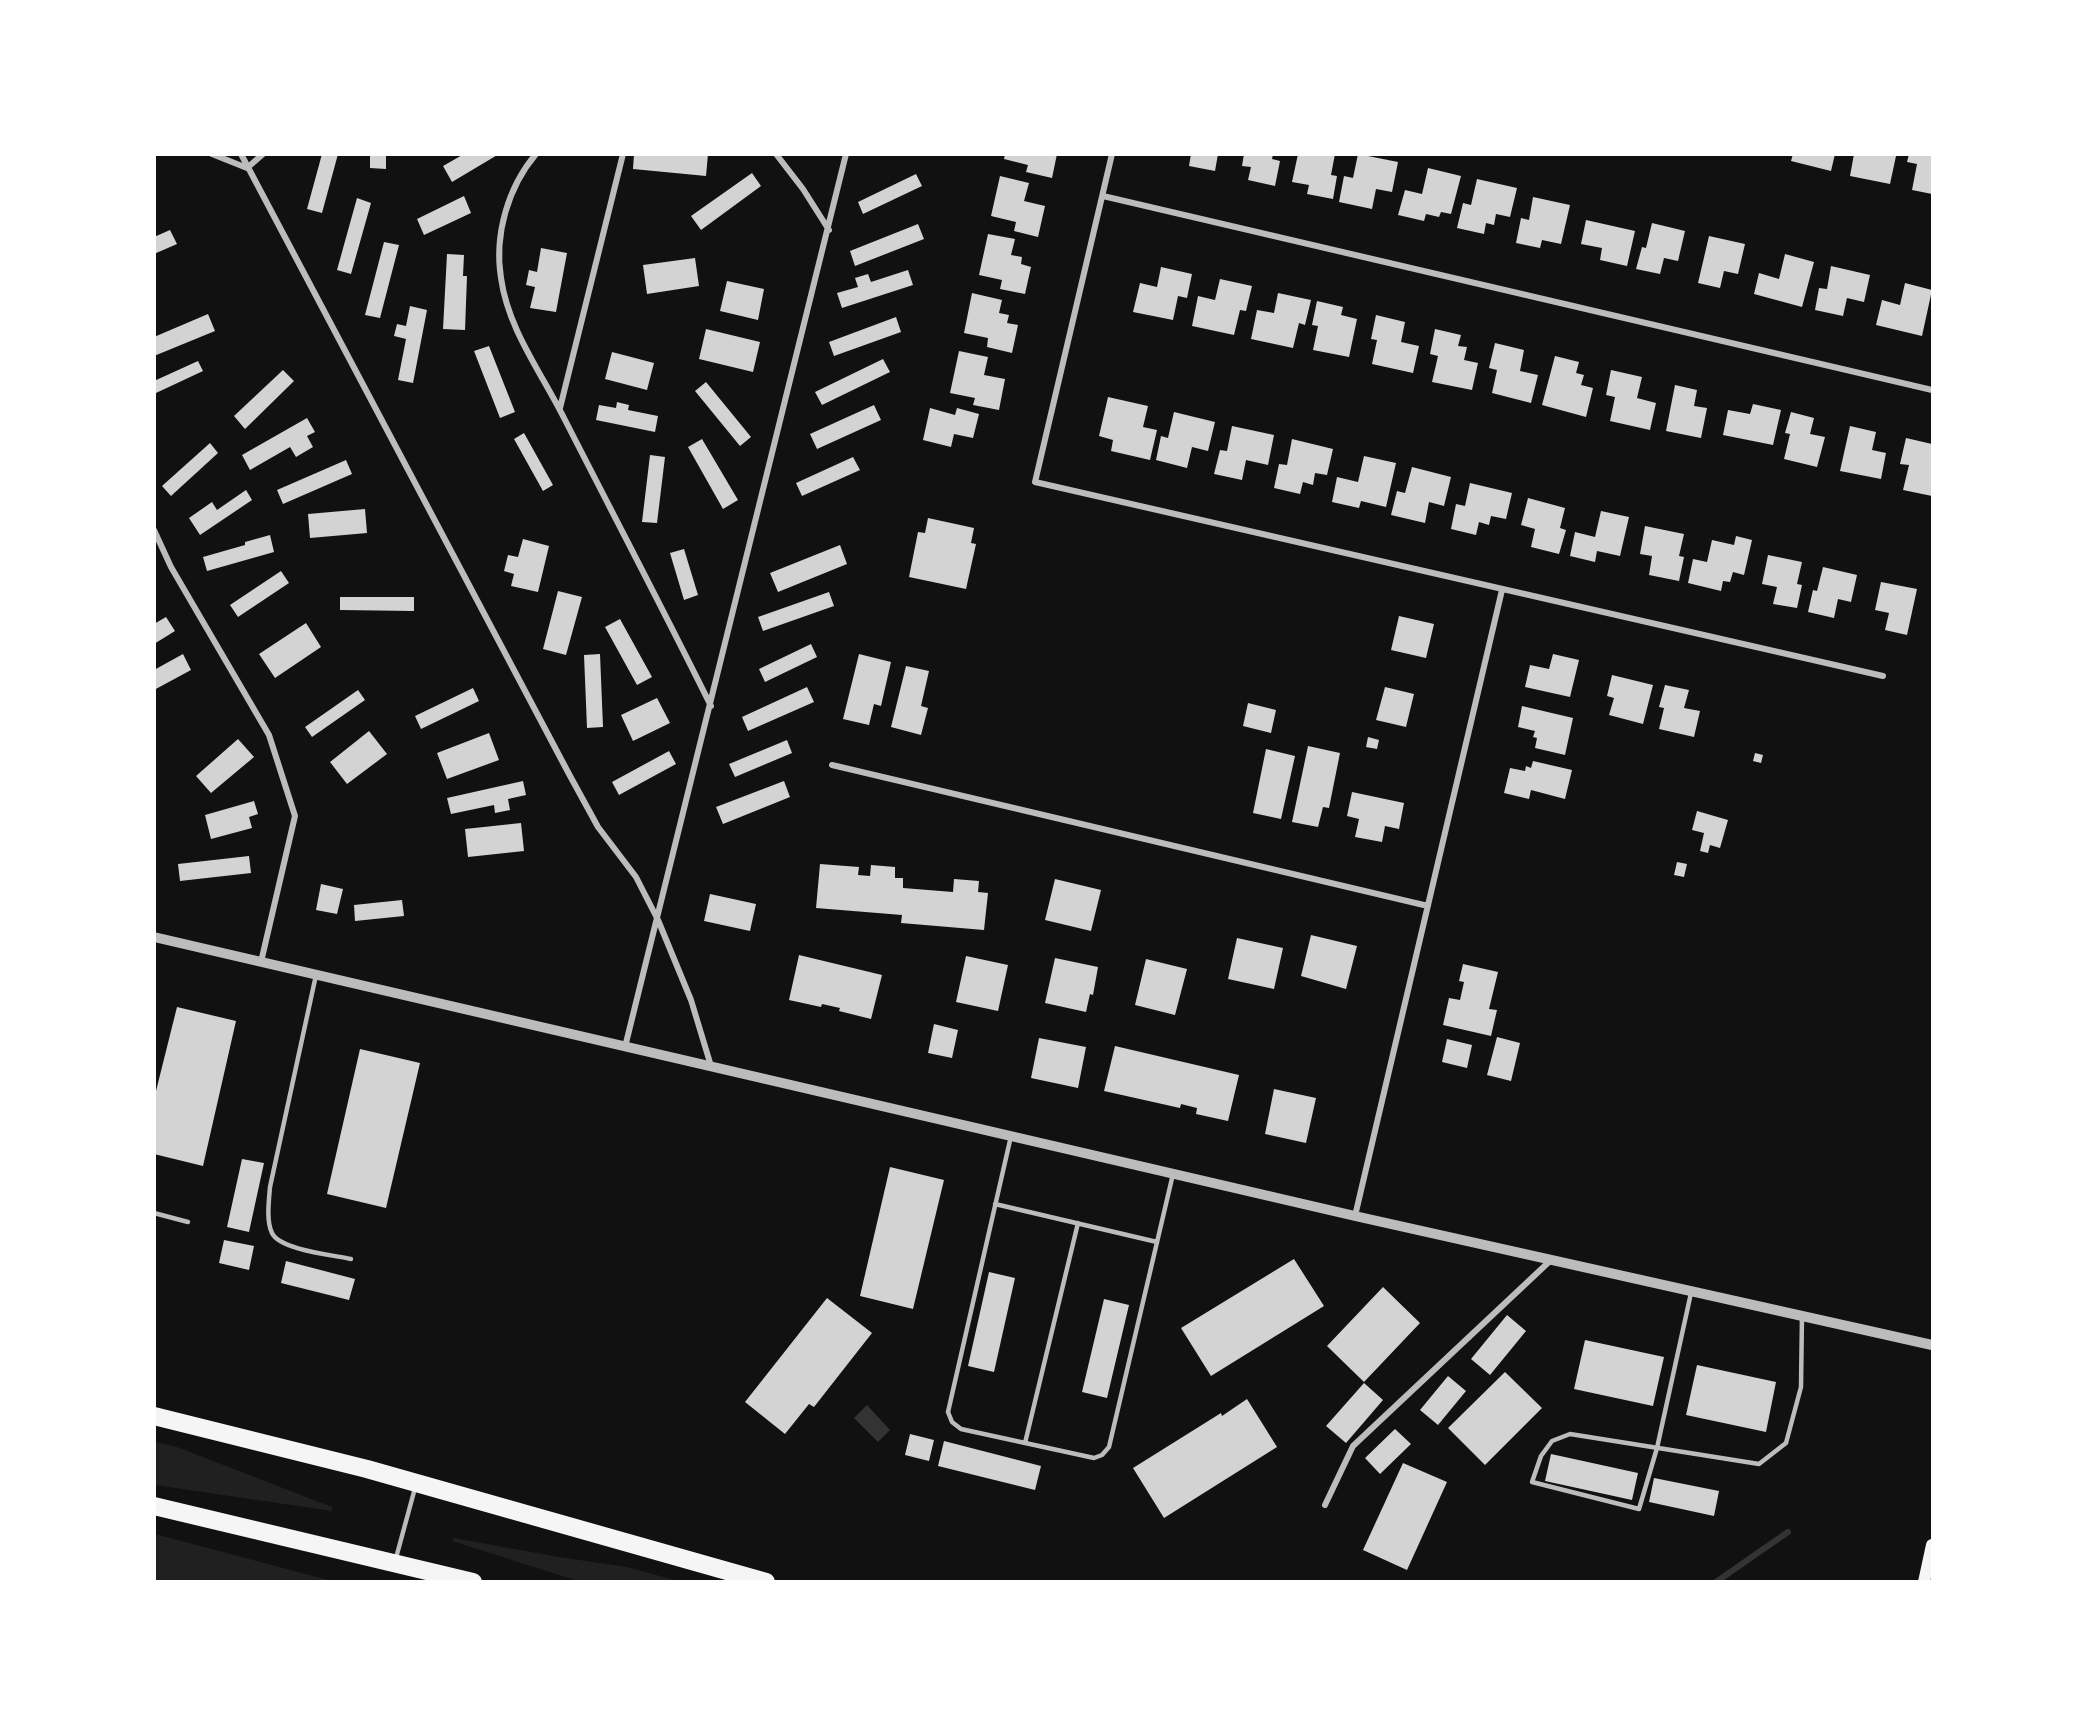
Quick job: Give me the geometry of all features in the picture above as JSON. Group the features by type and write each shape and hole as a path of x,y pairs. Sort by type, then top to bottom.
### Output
{"highway":[{"path":"154,1416 416,1483 766,1581"},
{"path":"154,1506 473,1581"}],"main road":[{"path":"1924,1581 1932,1549"}],"street":[{"path":"212,154 247,168"},
{"path":"241,154 573,783 598,827 636,877 658,920 691,1000 711,1066"},
{"path":"247,168 262,154"},
{"path":"536,154 527,165 513,191 502,220 500,276 506,303 519,334 560,409 711,706"},
{"path":"560,409 623,154"},
{"path":"776,154 803,189 829,230"},
{"path":"626,1047 846,154"},
{"path":"1112,154 1035,482 1882,676"},
{"path":"1103,195 1932,390"},
{"path":"154,530 171,567 269,735 295,816 261,962"},
{"path":"1355,1216 1502,590"},
{"path":"832,765 1428,906"},
{"path":"154,937 1355,1216 1932,1346"},
{"path":"1325,1504 1353,1446 1551,1260"}],"lane":[{"path":"316,975 270,1186 269,1216 272,1234 283,1244 351,1259"},
{"path":"1011,1136 948,1412 952,1422 961,1429 1094,1458 1102,1455 1109,1447 1173,1174"},
{"path":"995,1203 1157,1242"},
{"path":"154,1213 188,1222"},
{"path":"1026,1443 1078,1223"},
{"path":"1692,1291 1657,1448 1639,1509 1532,1482 1541,1456 1552,1441 1570,1434 1657,1448 1758,1464 1786,1443 1801,1387 1802,1315"},
{"path":"395,1563 416,1483"}],"shaded area":[{"path":"867,1405 890,1430 878,1442 854,1418"},
{"path":"155,1442 177,1447 332,1507 332,1511 155,1485"},
{"path":"155,1534 332,1581 155,1581"},
{"path":"454,1538 627,1567 678,1581 578,1581 452,1541"}],"building":[{"path":"322,154 338,154 322,213 307,209"},
{"path":"370,154 386,154 386,169 370,168"},
{"path":"464,154 499,154 452,182 443,166"},
{"path":"634,154 708,154 706,176 633,169"},
{"path":"1005,154 1057,154 1052,178 1026,172 1028,165 1004,159"},
{"path":"1191,154 1218,154 1215,171 1189,166"},
{"path":"1244,154 1273,154 1272,159 1280,161 1275,186 1248,180 1251,167 1242,166"},
{"path":"1298,154 1335,154 1331,175 1337,176 1333,199 1307,194 1309,185 1292,182"},
{"path":"1358,154 1398,162 1392,192 1376,189 1372,209 1339,202 1344,176 1353,178"},
{"path":"1793,154 1835,154 1831,171 1791,161"},
{"path":"1854,154 1896,156 1890,184 1850,176"},
{"path":"1909,154 1932,154 1932,194 1912,190 1917,164 1907,162"},
{"path":"1428,168 1461,176 1451,214 1441,212 1439,217 1426,214 1424,221 1398,215 1405,190 1422,194"},
{"path":"752,173 761,186 701,230 691,216"},
{"path":"916,174 922,186 863,214 858,202"},
{"path":"1000,176 1029,183 1024,201 1045,206 1038,237 1014,231 1016,222 991,216"},
{"path":"1477,179 1517,188 1510,217 1496,214 1494,225 1486,223 1484,234 1457,228 1463,203 1471,205"},
{"path":"464,196 471,213 424,235 417,219"},
{"path":"1533,197 1570,205 1561,244 1542,240 1540,248 1516,243 1521,218 1529,220"},
{"path":"357,198 371,203 351,274 337,270"},
{"path":"1586,220 1635,231 1627,266 1600,260 1602,248 1581,244"},
{"path":"1652,223 1685,231 1678,261 1664,258 1660,274 1636,269 1642,247 1646,248"},
{"path":"918,224 924,239 855,266 850,251"},
{"path":"170,230 177,244 154,254 154,237"},
{"path":"988,234 1015,239 1011,255 1022,257 1021,264 1031,267 1025,294 1000,289 1002,280 979,275"},
{"path":"1709,236 1745,244 1738,274 1724,271 1720,288 1698,283"},
{"path":"384,242 399,245 380,318 365,315"},
{"path":"541,248 567,253 556,312 530,308 535,287 526,285 529,270 537,272"},
{"path":"447,254 464,255 463,276 467,276 465,330 443,329"},
{"path":"1785,254 1814,262 1802,307 1754,294 1759,273 1779,279"},
{"path":"695,258 699,286 647,294 643,265"},
{"path":"1831,266 1870,275 1864,302 1847,298 1843,316 1815,310 1819,288 1827,289"},
{"path":"1161,267 1192,274 1187,298 1178,296 1173,320 1133,312 1140,283 1157,287"},
{"path":"908,270 913,285 842,308 837,293 858,287 855,278 868,274 871,282"},
{"path":"1220,279 1252,286 1246,311 1240,310 1234,335 1192,326 1198,296 1215,300"},
{"path":"727,281 764,289 758,320 720,311"},
{"path":"1905,283 1932,290 1922,336 1876,325 1882,300 1900,305"},
{"path":"972,293 1002,300 999,313 1009,315 1007,323 1018,325 1012,353 987,347 988,338 964,333"},
{"path":"1278,293 1311,300 1305,325 1299,323 1293,348 1251,339 1257,310 1274,313"},
{"path":"1317,301 1343,307 1341,315 1357,319 1349,357 1313,350 1318,326 1312,325"},
{"path":"410,306 427,310 413,383 398,380 406,339 394,336 397,324 406,326"},
{"path":"208,314 215,331 154,356 154,337"},
{"path":"1376,315 1405,322 1401,342 1419,346 1413,373 1372,364 1377,340 1371,339"},
{"path":"896,317 901,332 834,356 829,342"},
{"path":"706,329 760,342 753,372 699,359"},
{"path":"1435,329 1461,335 1458,346 1467,347 1464,360 1478,363 1472,390 1432,382 1438,356 1430,354"},
{"path":"1495,343 1524,350 1520,371 1538,375 1531,403 1492,393 1497,370 1489,368"},
{"path":"489,346 515,412 500,418 474,351"},
{"path":"959,351 988,357 984,375 1005,379 999,410 973,405 975,398 950,393"},
{"path":"612,352 654,363 647,390 605,379"},
{"path":"1555,356 1579,362 1576,373 1584,375 1581,385 1593,388 1586,417 1542,405"},
{"path":"883,359 890,372 822,405 815,392"},
{"path":"198,361 203,371 156,393 154,381"},
{"path":"283,370 294,381 245,429 234,416"},
{"path":"1611,370 1642,377 1637,398 1656,403 1650,430 1610,421 1615,397 1606,395"},
{"path":"706,382 751,437 740,446 695,391"},
{"path":"1675,385 1697,390 1694,406 1707,408 1701,438 1666,431"},
{"path":"1108,397 1148,406 1143,427 1157,430 1150,460 1111,451 1113,440 1099,436"},
{"path":"617,402 629,405 628,410 658,416 655,432 596,420 599,405 616,408"},
{"path":"1753,404 1781,410 1773,445 1723,435 1728,410 1750,414"},
{"path":"874,405 881,420 817,449 810,434"},
{"path":"930,408 955,415 957,408 979,414 973,438 954,434 951,447 923,440"},
{"path":"1174,412 1215,422 1208,451 1192,447 1187,468 1156,460 1161,436 1168,438"},
{"path":"1791,412 1814,418 1810,434 1825,437 1817,467 1784,459 1790,434 1785,433"},
{"path":"307,418 315,432 307,436 313,447 296,457 290,447 250,470 242,455"},
{"path":"1232,426 1274,435 1268,465 1246,460 1242,480 1214,474 1220,450 1227,451"},
{"path":"1850,426 1876,432 1872,450 1886,453 1881,479 1840,471"},
{"path":"524,433 553,485 543,491 514,439"},
{"path":"1906,438 1932,444 1932,496 1903,490 1909,465 1900,464"},
{"path":"702,439 738,500 723,509 688,447"},
{"path":"1292,439 1333,449 1327,475 1315,473 1313,485 1303,482 1300,494 1274,488 1279,464 1287,465"},
{"path":"210,443 218,453 171,496 162,486"},
{"path":"650,455 665,457 657,523 642,522"},
{"path":"1364,456 1396,463 1386,507 1361,501 1359,508 1332,502 1337,477 1358,482"},
{"path":"853,457 860,470 802,496 796,483"},
{"path":"346,460 352,474 283,504 277,490"},
{"path":"1412,467 1451,477 1444,506 1429,502 1425,523 1391,515 1397,491 1405,493"},
{"path":"1470,483 1512,493 1506,519 1491,516 1489,525 1479,522 1476,535 1451,529 1456,504 1465,506"},
{"path":"246,490 252,500 200,535 189,518 212,502 217,510"},
{"path":"1528,498 1565,508 1560,528 1566,530 1559,554 1531,547 1535,529 1521,525"},
{"path":"365,509 367,533 310,538 308,514"},
{"path":"1601,511 1629,517 1620,556 1597,551 1595,562 1570,556 1575,532 1595,537"},
{"path":"928,518 974,528 971,543 976,544 966,589 909,577 918,532 925,533"},
{"path":"1645,526 1684,534 1679,556 1684,557 1679,581 1649,575 1652,556 1640,554"},
{"path":"270,535 274,552 207,571 203,557"},
{"path":"1736,536 1752,540 1744,575 1733,572 1730,582 1723,581 1721,591 1688,583 1693,559 1707,562 1712,540 1734,545"},
{"path":"523,539 549,546 538,592 511,586 514,574 504,571 508,555 518,557"},
{"path":"840,545 847,564 778,592 770,573"},
{"path":"684,549 698,595 684,600 670,553"},
{"path":"1768,555 1802,562 1797,584 1802,585 1797,608 1773,604 1777,587 1762,584"},
{"path":"1823,567 1857,575 1851,602 1838,599 1834,618 1808,612 1813,590 1817,591"},
{"path":"281,571 289,583 238,617 230,605"},
{"path":"1881,582 1917,589 1907,635 1885,630 1889,613 1875,610"},
{"path":"558,591 582,597 566,655 543,649"},
{"path":"829,592 834,606 763,631 758,617"},
{"path":"340,597 414,597 414,611 340,610"},
{"path":"1399,616 1434,624 1426,658 1391,650"},
{"path":"166,617 175,631 154,644 154,624"},
{"path":"620,619 652,677 637,685 605,627"},
{"path":"306,623 321,647 275,678 259,654"},
{"path":"811,644 817,657 765,682 759,669"},
{"path":"183,654 191,670 154,690 154,670"},
{"path":"600,654 603,727 587,728 584,655"},
{"path":"859,654 891,662 881,706 874,704 869,725 843,719"},
{"path":"1553,654 1579,660 1570,697 1525,687 1530,665 1549,669"},
{"path":"906,666 929,671 921,706 928,708 921,735 891,727"},
{"path":"1612,675 1653,685 1643,724 1609,715 1614,698 1607,696"},
{"path":"1665,685 1689,690 1684,708 1700,711 1694,737 1659,729 1664,708 1659,707"},
{"path":"807,687 814,702 748,731 742,717"},
{"path":"1385,687 1414,694 1406,727 1376,720"},
{"path":"473,688 479,701 421,729 415,716"},
{"path":"358,690 365,700 312,737 305,727"},
{"path":"657,698 670,723 633,741 621,715"},
{"path":"1248,703 1276,710 1271,733 1243,726"},
{"path":"1522,706 1573,718 1565,755 1535,748 1537,738 1533,737 1535,731 1518,727"},
{"path":"369,731 387,754 347,784 330,762"},
{"path":"489,733 499,760 447,779 437,753"},
{"path":"1368,737 1379,740 1377,749 1366,747"},
{"path":"238,739 254,757 211,793 196,776"},
{"path":"787,740 792,753 735,777 729,764"},
{"path":"1308,746 1340,753 1329,808 1323,807 1318,827 1292,822"},
{"path":"1266,749 1295,756 1281,819 1253,813"},
{"path":"669,751 676,764 619,795 612,782"},
{"path":"1755,753 1763,755 1761,763 1753,761"},
{"path":"1533,761 1572,770 1565,799 1531,790 1529,799 1504,793 1510,768 1525,771 1526,766 1531,768"},
{"path":"523,781 526,795 508,799 510,810 495,813 494,805 451,814 447,798"},
{"path":"784,781 790,797 723,824 716,807"},
{"path":"1352,792 1404,803 1399,829 1385,826 1382,842 1355,837 1359,819 1347,816"},
{"path":"254,801 258,814 249,817 252,828 211,839 205,815"},
{"path":"1697,811 1728,820 1720,848 1710,845 1708,853 1700,851 1704,833 1692,830"},
{"path":"521,823 524,851 468,857 465,829"},
{"path":"249,856 251,873 180,881 178,864"},
{"path":"1677,862 1687,864 1684,877 1674,875"},
{"path":"820,864 859,867 858,875 870,876 871,865 895,867 895,878 903,878 903,888 953,892 954,879 979,881 978,892 988,893 984,930 901,923 902,915 816,908"},
{"path":"1055,879 1101,890 1091,931 1045,920"},
{"path":"321,884 343,889 337,914 316,910"},
{"path":"710,894 756,904 750,931 704,921"},
{"path":"402,900 404,916 355,921 354,905"},
{"path":"1311,935 1357,946 1346,989 1301,976"},
{"path":"1237,938 1283,948 1274,989 1228,979"},
{"path":"799,955 882,975 871,1019 839,1011 840,1008 822,1004 821,1007 789,1000"},
{"path":"966,956 1008,965 998,1011 956,1002"},
{"path":"1055,958 1098,967 1093,995 1090,994 1086,1012 1045,1003"},
{"path":"1146,959 1187,969 1175,1015 1135,1005"},
{"path":"1463,964 1498,972 1489,1009 1497,1010 1491,1036 1443,1025 1449,998 1460,1000 1464,982 1459,981"},
{"path":"177,1007 236,1021 203,1166 154,1154 154,1099"},
{"path":"934,1024 958,1030 952,1058 928,1053"},
{"path":"1497,1037 1520,1043 1511,1081 1487,1075"},
{"path":"1039,1038 1086,1047 1078,1088 1031,1078"},
{"path":"1447,1039 1472,1045 1467,1068 1442,1062"},
{"path":"1115,1046 1239,1075 1228,1121 1196,1114 1197,1108 1181,1104 1180,1108 1104,1091"},
{"path":"360,1049 420,1063 386,1208 327,1194"},
{"path":"1274,1089 1316,1098 1306,1143 1265,1134"},
{"path":"242,1159 264,1163 249,1232 227,1227"},
{"path":"890,1167 944,1180 913,1309 860,1296"},
{"path":"224,1240 254,1246 249,1270 219,1263"},
{"path":"1294,1259 1324,1306 1211,1376 1181,1328"},
{"path":"286,1261 355,1279 349,1300 281,1283"},
{"path":"989,1272 1015,1278 994,1372 968,1366"},
{"path":"1383,1287 1420,1323 1364,1382 1327,1346"},
{"path":"827,1298 872,1333 814,1407 809,1404 785,1434 745,1402"},
{"path":"1104,1299 1129,1305 1107,1398 1082,1392"},
{"path":"1507,1315 1526,1331 1490,1375 1471,1359"},
{"path":"1585,1340 1664,1357 1653,1406 1574,1389"},
{"path":"1697,1365 1776,1382 1766,1432 1686,1415"},
{"path":"1505,1372 1542,1408 1485,1465 1448,1428"},
{"path":"1448,1376 1466,1391 1438,1425 1420,1410"},
{"path":"1364,1383 1383,1400 1346,1443 1326,1426"},
{"path":"1247,1399 1277,1447 1164,1518 1133,1468"},
{"path":"1395,1429 1411,1444 1380,1474 1365,1458"},
{"path":"910,1434 934,1440 929,1461 905,1455"},
{"path":"944,1441 1041,1466 1035,1490 938,1466"},
{"path":"1551,1454 1638,1473 1632,1500 1545,1481"},
{"path":"1403,1463 1447,1482 1407,1570 1363,1550"},
{"path":"1654,1478 1719,1491 1714,1516 1649,1502"}],"waterway":[{"path":"1716,1582 1788,1532"}]}
